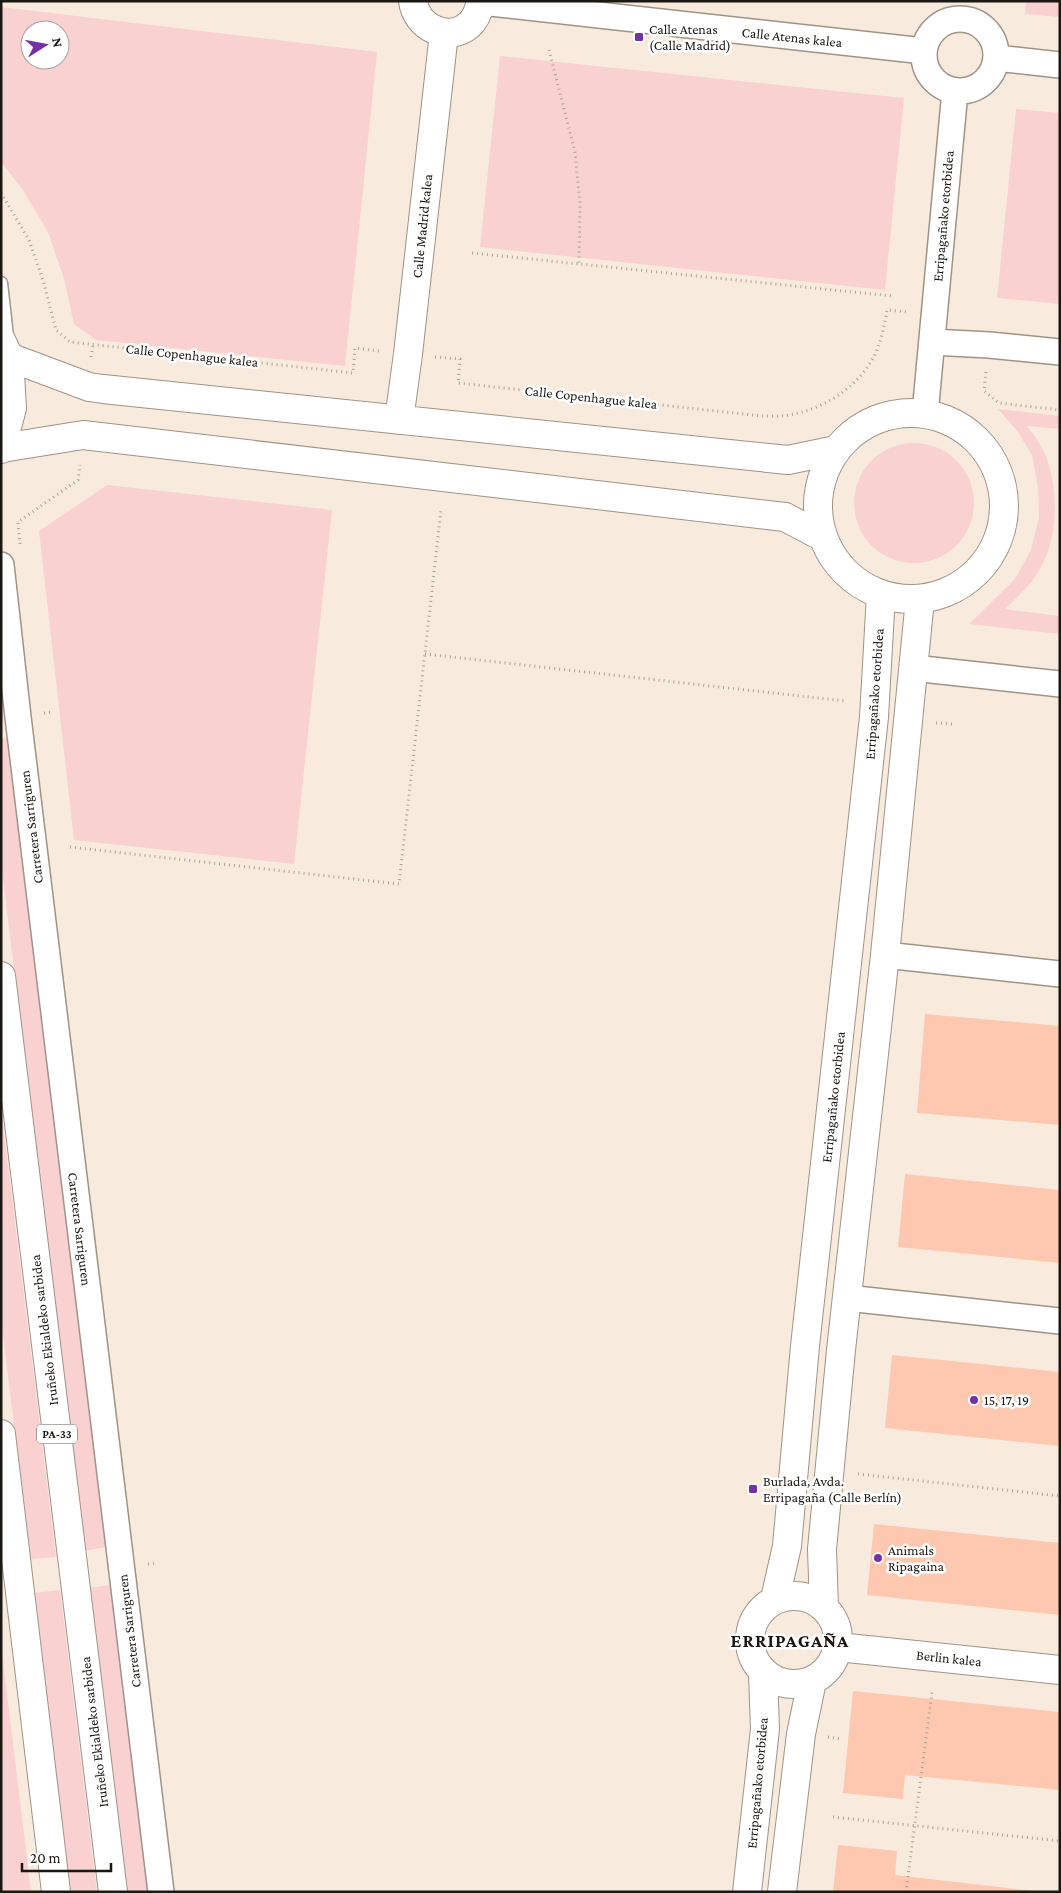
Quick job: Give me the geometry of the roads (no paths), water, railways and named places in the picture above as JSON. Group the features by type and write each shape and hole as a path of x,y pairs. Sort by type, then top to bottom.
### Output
{"main road":[{"path":"414,1 414,8 420,20 431,29 444,33 457,31 469,25 477,15 481,2"},
{"name":"Calle Madrid kalea","path":"399,420 444,33"},
{"path":"5,349 89,387 788,460 836,450"},
{"path":"5,349 12,408 2,449 83,436 785,517 823,537"},
{"path":"900,413 926,414 954,423 978,441 991,459 995,466 1003,494 1002,524 992,552 974,575 949,592 920,599 900,599 881,594 856,582 836,562 823,537 818,507 822,477 836,450 854,432 876,419 900,413"},
{"name":"Erripagañako etorbidea","path":"775,1599 787,1546 806,1336 873,727 881,594"},
{"path":"824,1607 822,1549 847,1298 885,955 920,599"},
{"name":"Iruñeko Ekialdeko sarbidea","path":"1,976 113,1892"},
{"path":"1,1434 56,1892"},
{"path":"792,1595 809,1598 824,1607 836,1625 838,1647 834,1661 825,1673 812,1681 796,1685 778,1683 763,1674 751,1655 749,1633 758,1613 775,1599 792,1595"},
{"name":"Berlin kalea","path":"838,1647 1060,1670"},
{"name":"Erripagañako etorbidea","path":"747,1892 764,1729 763,1674"},
{"path":"782,1892 801,1734 812,1681"}],"street":[{"name":"Calle Atenas kalea","path":"481,2 924,51"},
{"path":"964,10 990,37 996,58 993,69 982,83 966,91 955,91 944,88 928,72 924,51 934,31 964,10"},
{"path":"996,58 1060,64"},
{"name":"Erripagañako etorbidea","path":"926,414 955,91"},
{"path":"932,342 1060,352"},
{"name":"Carretera Sarriguren","path":"1,565 161,1892"},
{"path":"913,668 1060,684"},
{"path":"885,955 1060,974"},
{"path":"847,1298 1060,1321"}],"lane":[{"path":"1,283 5,349"}],"place":[{"name":"Calle Atenas (Calle Madrid)","path":"639,37"},
{"name":"15, 17, 19","path":"974,1400"},
{"name":"Burlada, Avda. Erripagaña (Calle Berlín)","path":"753,1489"},
{"name":"Animals Ripagaina","path":"878,1558"}],"district":[{"name":"ERRIPAGAÑA","path":"790,1640"}]}
